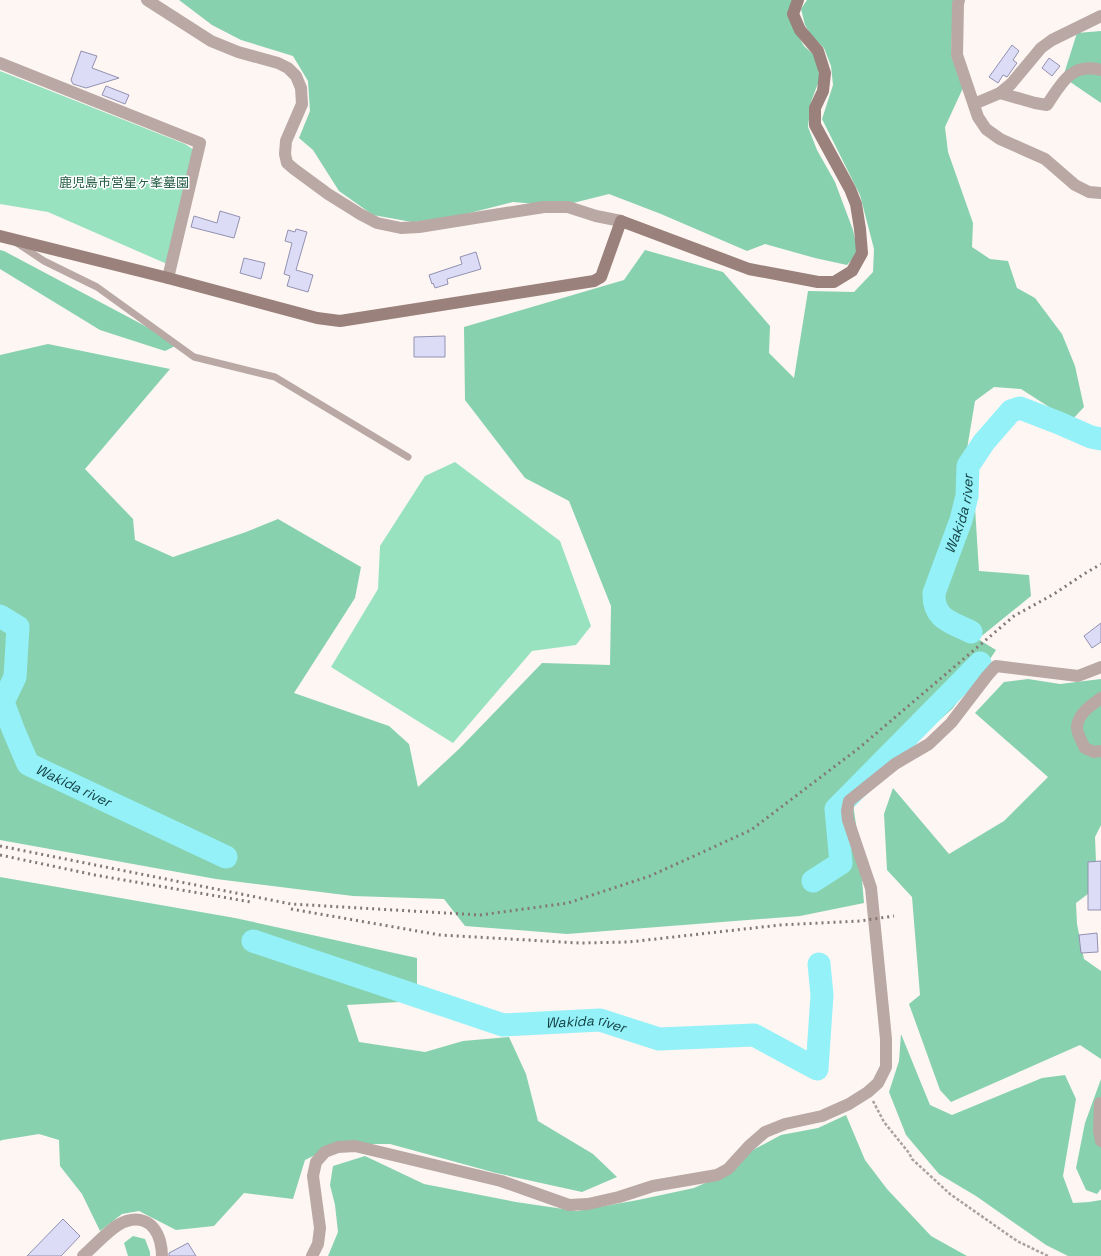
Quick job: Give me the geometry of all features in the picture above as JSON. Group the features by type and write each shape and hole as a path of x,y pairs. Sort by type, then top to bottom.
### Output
{"street":[{"path":"147,0 212,41 238,52 278,63 288,68 296,76 301,88 302,104 286,141 285,154 287,163 294,170 328,194 377,223 401,228 419,227 544,207 568,207 596,216 620,221 749,269 818,282 834,282 852,272 862,253 860,228 856,204 850,189 815,125 814,108 823,91 826,73 818,50 800,30 793,14 798,0"},
{"path":"959,0 957,55 978,117 986,129 1000,139 1045,159 1075,185 1089,192 1101,194"},
{"path":"974,104 1000,93 1012,84 1041,48 1052,40 1101,16"},
{"path":"0,63 200,142 168,278"},
{"path":"1000,93 1047,105 1066,77 1083,69 1096,68 1101,70"},
{"path":"5,237 168,278 317,318 340,321 594,280 601,277 620,221"},
{"path":"312,1256 318,1244 320,1228 313,1176 316,1162 326,1152 338,1147 355,1146 502,1181 545,1198 569,1205 588,1204 619,1197 653,1186 717,1175 728,1169 765,1132 785,1124 822,1116 849,1104 868,1092 878,1083 886,1068 886,1039 871,888 848,820 847,811 849,801 895,764 929,744 951,723 996,666 1078,676 1101,668"},
{"path":"1101,698 1084,712 1077,727 1084,748 1094,752 1101,751"},
{"path":"1100,1103 1099,1131 1101,1141"},
{"path":"83,1256 118,1225 130,1220 141,1219 157,1232 162,1256"}],"lane":[{"path":"5,237 44,261 97,287 194,357 275,377 408,457"}],"path":[{"path":"868,1092 884,1122 910,1154 912,1159 950,1194 1017,1241 1048,1256"}],"green space":[{"path":"179,0 796,0 794,29 804,46 815,56 820,78 811,102 808,127 817,150 835,182 853,230 858,253 847,265 765,244 747,251 661,214 609,194 561,206 513,202 454,217 412,222 373,215 339,191 313,150 299,138 310,111 308,81 293,56 241,40 212,25"},
{"path":"807,0 954,0 951,55 963,88 945,127 948,152 973,223 972,247 990,259 1008,261 1017,288 1035,298 1062,334 1075,366 1084,407 1071,421 1021,389 994,387 975,401 967,449 974,492 979,571 1029,575 1031,596 978,639 996,650 982,671 952,709 852,798 859,844 864,903 800,916 567,934 465,926 444,899 353,896 216,879 0,840 0,355 48,344 170,369 85,469 133,519 135,540 173,557 246,532 278,519 361,567 355,598 294,693 389,726 409,744 418,787 459,749 542,663 610,665 611,606 569,501 525,478 465,400 464,327 624,280 645,250 723,272 770,326 769,353 794,378 808,291 854,292 873,272 874,249 860,195 822,119 833,85 831,66 824,48 811,35 805,25 801,9"},
{"path":"1101,31 1101,103 1063,77 1077,33"},
{"name":"鹿児島市営星ヶ峯墓園","path":"0,71 185,144 194,150 167,264 48,212 0,204"},
{"path":"0,250 179,344 165,351 100,330 0,269"},
{"path":"455,462 560,541 591,626 576,645 532,651 453,743 331,667 378,589 380,546 425,476"},
{"path":"1028,679 1060,684 1101,679 1101,825 1095,837 1097,887 1076,903 1077,924 1084,959 1101,971 1101,1059 1080,1045 951,1102 940,1090 909,1004 920,995 912,897 887,870 884,814 893,788 949,854 1004,821 1048,777 975,713 1004,682"},
{"path":"0,877 235,918 417,958 417,1001 347,1005 359,1042 425,1052 463,1041 509,1037 526,1074 538,1121 593,1154 617,1177 582,1192 496,1173 390,1144 338,1144 305,1160 293,1199 244,1193 214,1226 176,1230 139,1211 122,1214 100,1231 82,1194 60,1166 59,1140 39,1134 0,1141"},
{"path":"901,1034 930,1105 952,1115 1042,1078 1065,1075 1076,1099 1063,1176 1073,1203 1101,1200 1101,1256 1068,1256 1046,1245 976,1196 939,1174 906,1135 889,1092 899,1061"},
{"path":"1101,1079 1101,1189 1097,1194 1086,1190 1076,1168 1085,1123"},
{"path":"846,1115 865,1160 887,1189 931,1236 967,1256 328,1256 338,1232 335,1205 330,1185 333,1166 365,1156 424,1184 516,1202 577,1211 694,1188 732,1171 753,1150 781,1135 818,1128"},
{"path":"133,1236 145,1239 150,1256 128,1256 124,1243"}],"building":[{"path":"1012,45 1019,51 1013,60 1017,63 1007,77 1003,75 998,83 989,77"},
{"path":"81,51 97,56 92,68 119,78 86,88 73,84 71,80"},
{"path":"1049,58 1060,66 1052,76 1042,68"},
{"path":"106,86 129,95 125,104 102,95"},
{"path":"220,211 240,217 234,238 191,227 194,216 217,223"},
{"path":"296,229 307,232 296,270 313,275 308,292 287,286 290,276 284,274 292,243 285,241 288,230 295,232"},
{"path":"476,252 481,269 447,279 448,284 435,288 429,275 462,264 460,257"},
{"path":"244,258 265,263 261,279 240,273"},
{"path":"445,336 445,357 414,357 414,337"},
{"path":"1101,623 1101,642 1092,648 1084,636"},
{"path":"1101,861 1101,910 1088,910 1088,862"},
{"path":"1097,933 1098,952 1081,953 1079,935"},
{"path":"63,1219 80,1236 61,1256 27,1256"},
{"path":"188,1243 196,1256 169,1256 169,1253"}],"waterway":[{"name":"Wakida river","path":"971,632 950,622 940,614 934,602 934,593 961,520 967,496 968,466 984,442 1011,411 1020,408 1091,437 1101,439"},
{"name":"Wakida river","path":"0,616 18,627 15,677 3,702 28,764 226,857"},
{"name":"Wakida river","path":"813,881 841,863 836,809 980,663"},
{"name":"Wakida river","path":"253,941 503,1025 600,1020 659,1039 754,1035 817,1069 822,995 819,964"}],"railway":[{"path":"0,846 291,904 480,915 568,903 650,876 751,830 859,748 1014,616 1054,594 1101,564"},
{"path":"0,855 95,875 251,902"},
{"path":"291,909 440,935 579,943 629,942 780,925 860,921 894,916"}]}
